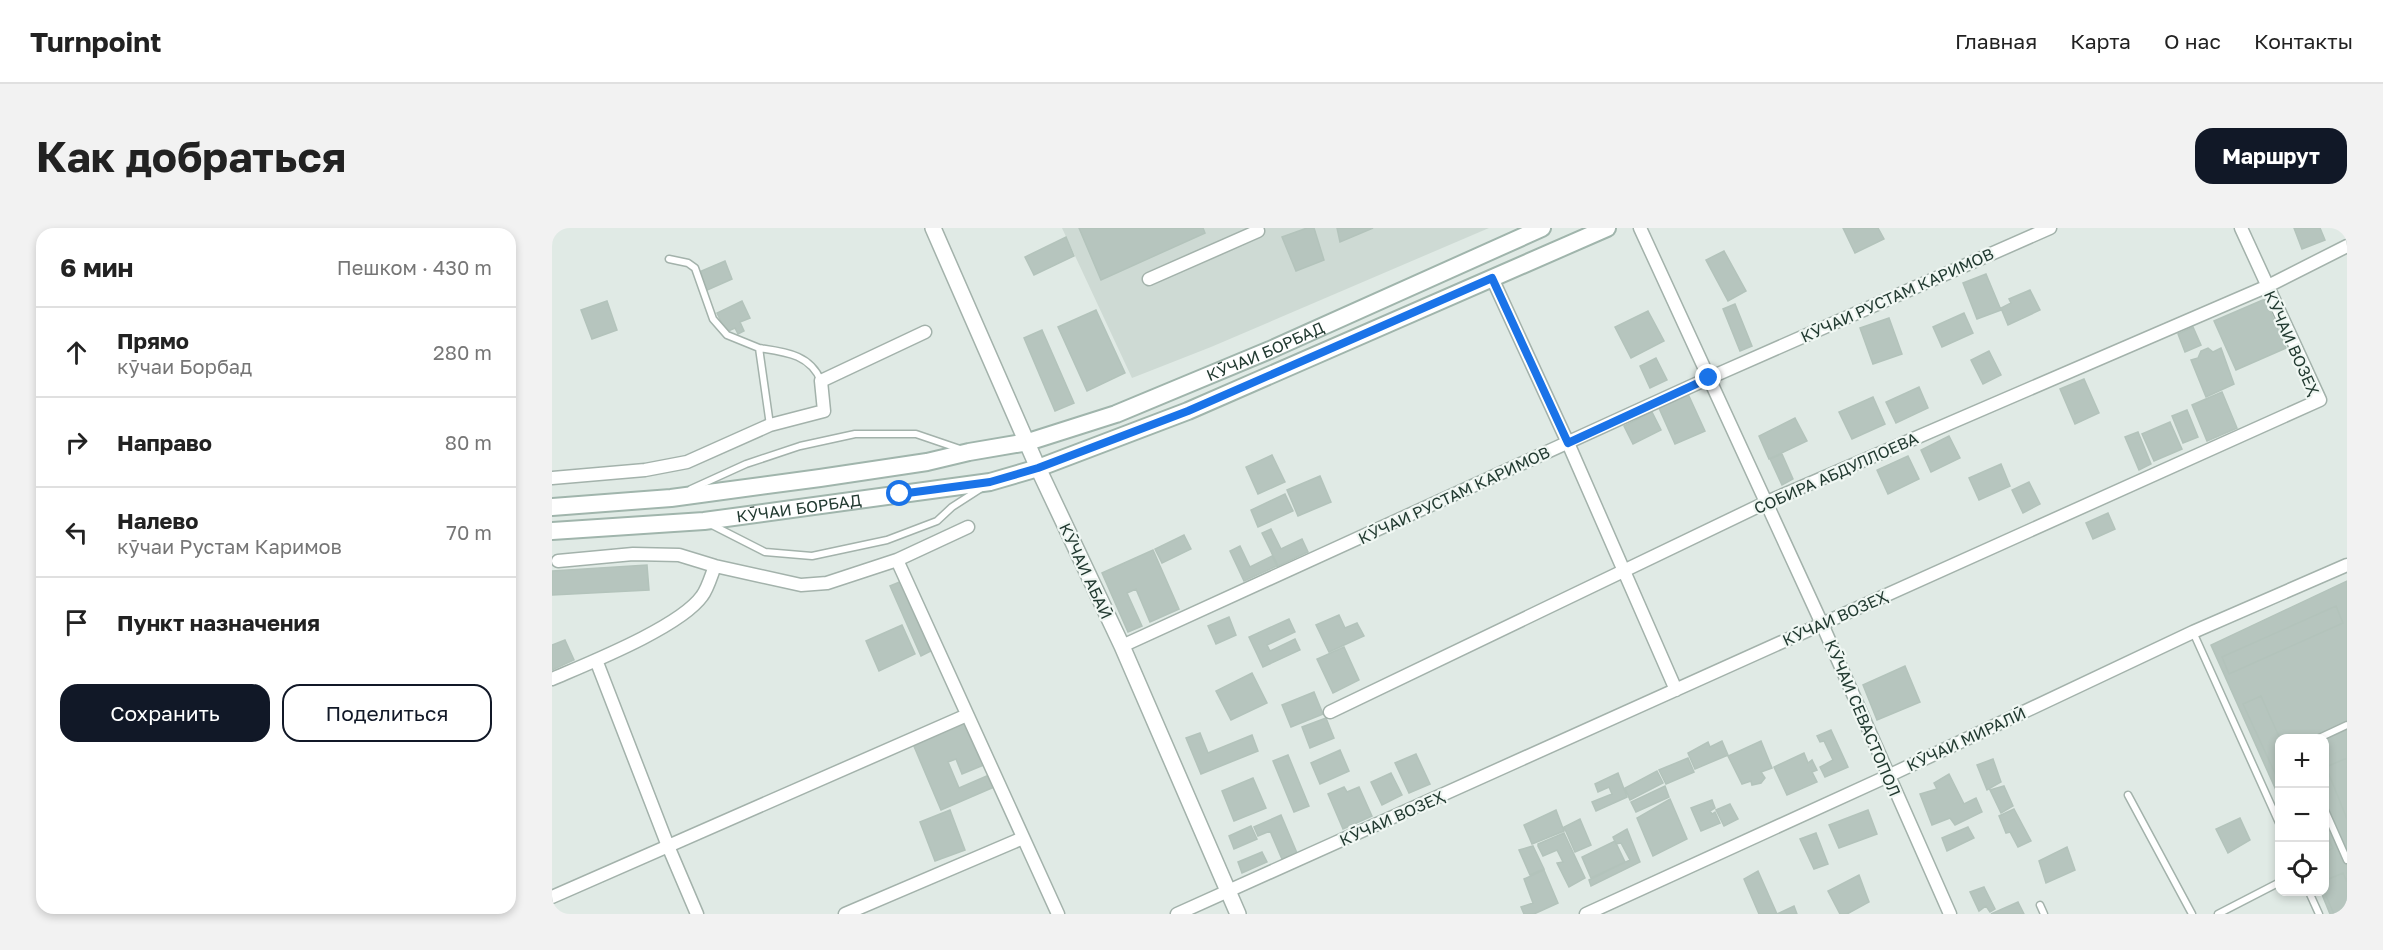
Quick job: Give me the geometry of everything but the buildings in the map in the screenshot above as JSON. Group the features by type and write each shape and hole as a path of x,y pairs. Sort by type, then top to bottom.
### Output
{"main road":[{"name":"КӮЧАИ БОРБАД","path":"552,507 671,498 927,462 1028,442 1116,414 1270,350 1542,228"},
{"name":"КӮЧАИ БОРБАД","path":"552,531 704,521 990,482 1038,468 1188,411 1607,228"}],"street":[{"name":"КӮЧАИ АБАӢ","path":"933,228 1038,468 1122,646 1238,914"},
{"path":"1149,279 1258,231 1257,228"},
{"name":"КӮЧАИ СЕВАСТОПОЛ","path":"1640,228 1767,502 1950,914"},
{"name":"КӮЧАИ РУСТАМ КАРИМОВ","path":"1122,646 1709,378 2049,228"},
{"name":"КӮЧАИ ВОЗЕҲ","path":"1177,914 2320,400 2241,228"},
{"name":"СОБИРА АБДУЛЛОЕВА","path":"1330,712 1767,502 2268,286 2347,246"},
{"path":"1492,278 1568,443 1676,690"},
{"path":"552,477 645,470 687,462 770,425 824,411 821,381 925,332"},
{"path":"558,561 633,554 679,555 715,566 801,585 827,583 897,560 968,527"},
{"path":"897,560 1058,914"},
{"name":"КӮЧАИ МИРАЛӢ","path":"1586,914 1888,776 2193,632 2347,565"},
{"path":"552,679 596,660 681,617 703,596 715,566"},
{"path":"596,660 668,846 697,914"},
{"path":"552,897 967,715"},
{"path":"845,914 1023,838"}],"lane":[{"path":"669,259 688,263 695,268 714,319 727,335 759,348 788,352 809,362 817,371 821,381"},
{"path":"759,348 770,425"},
{"path":"671,498 746,464 800,446 855,434 916,434 969,452"},
{"path":"704,521 765,552 812,556 887,540 937,521 952,507 990,482"},
{"path":"2193,632 2275,814"},
{"path":"2326,734 2347,725"},
{"path":"2128,795 2192,914"},
{"path":"2329,817 2347,860"},
{"path":"2218,914 2275,885"},
{"path":"2311,896 2319,914"},
{"path":"2040,905 2044,914"}],"shaded area":[{"path":"1062,228 1489,228 1211,347 1132,378"}],"route":[{"path":"900,494 990,482 1038,468 1188,411 1492,278 1568,443 1709,378"}]}
